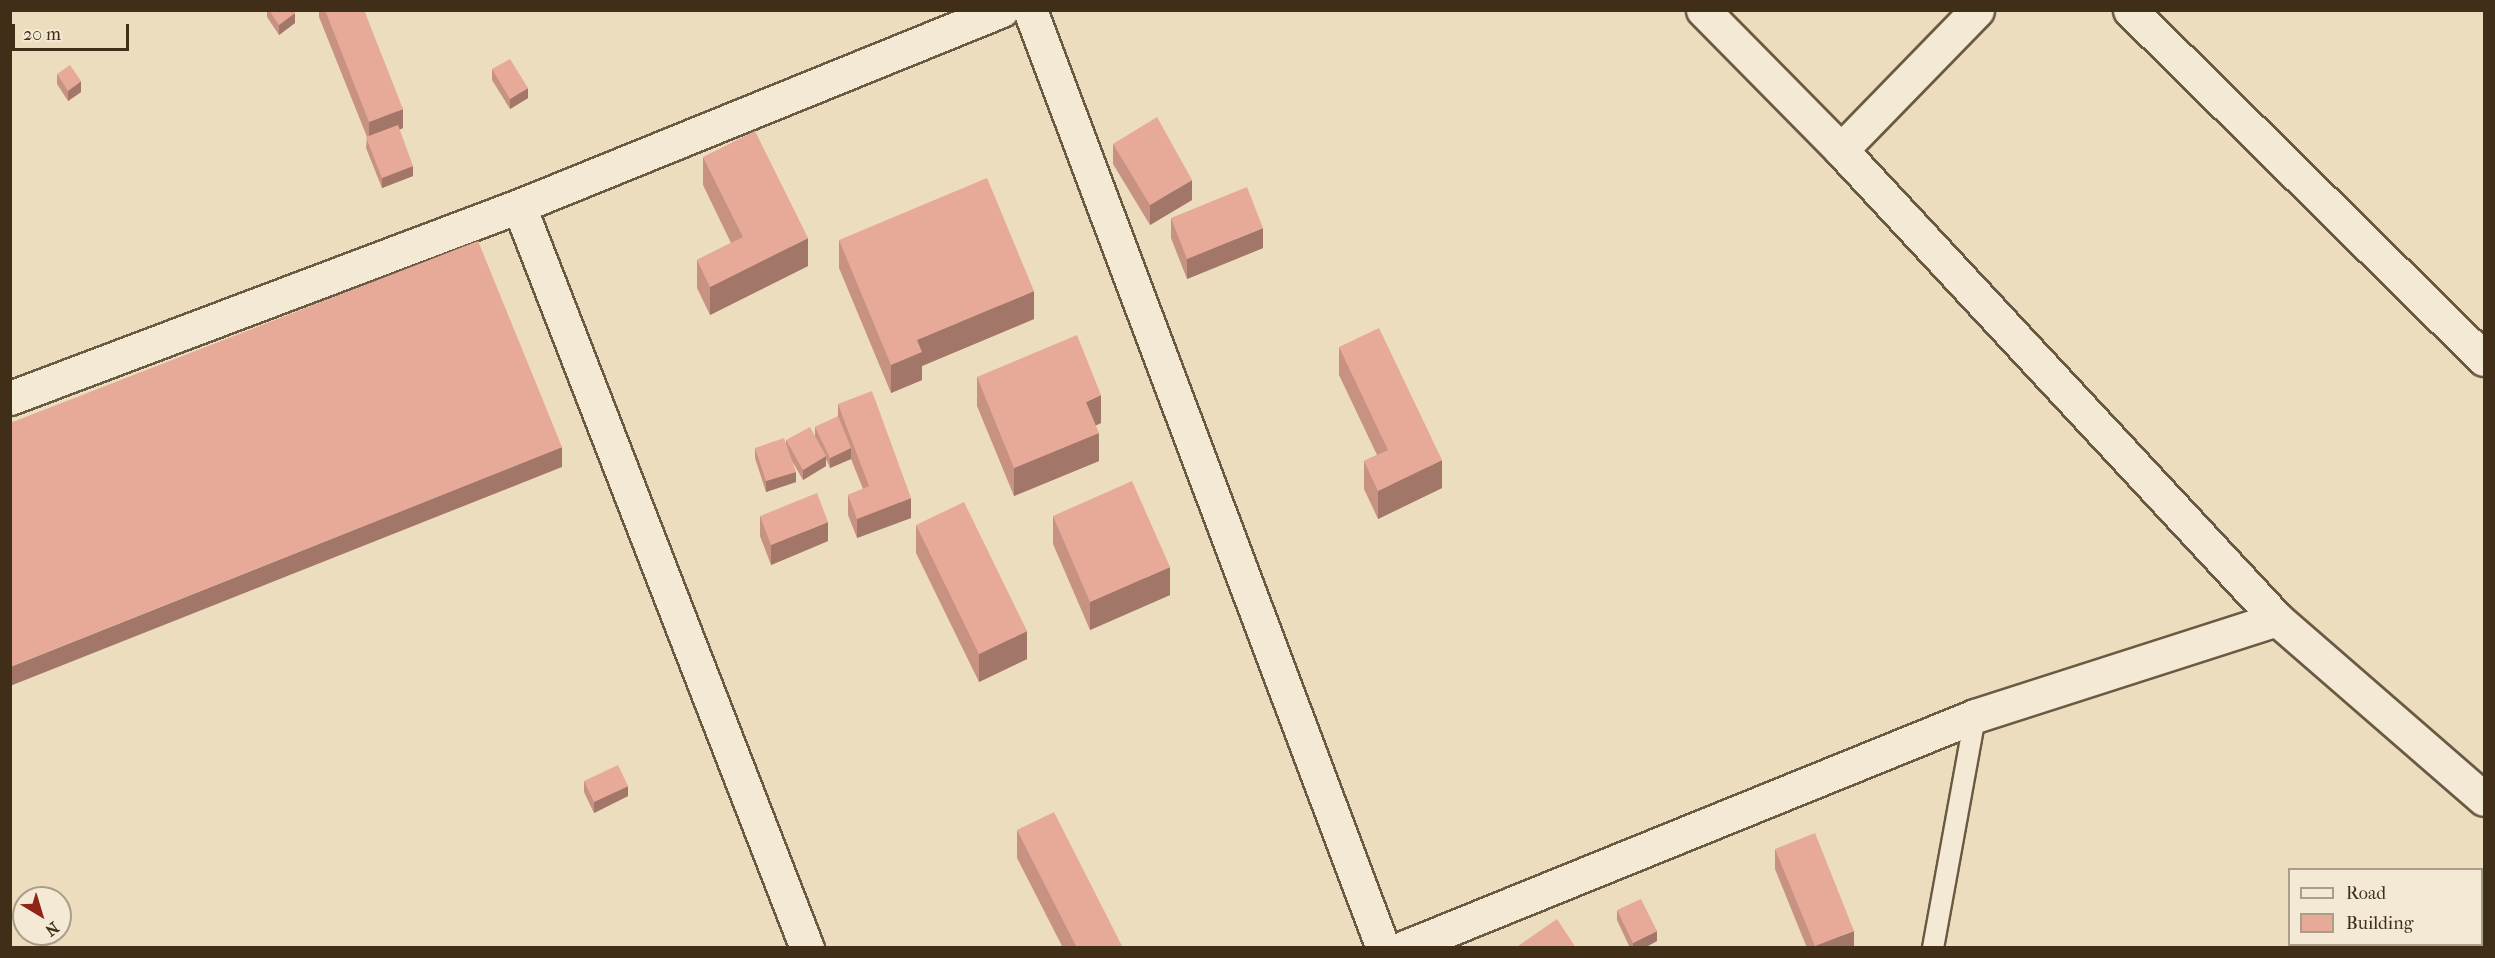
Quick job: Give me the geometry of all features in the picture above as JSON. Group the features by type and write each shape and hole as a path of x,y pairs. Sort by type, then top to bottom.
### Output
{"street":[{"path":"14,410 339,274 519,206 1002,10"},
{"path":"1030,10 1383,948"},
{"path":"1703,10 1841,150 2277,619 2484,799"},
{"path":"1841,150 1977,10"},
{"path":"2130,10 2484,359"},
{"path":"519,206 807,948"},
{"path":"339,274 348,306"},
{"path":"1403,948 1975,716 2277,619"}],"lane":[{"path":"1933,948 1975,716"}],"building":[{"path":"269,10 294,10 295,13 279,25"},
{"path":"325,10 364,10 403,109 369,122"},
{"path":"510,59 528,88 510,99 492,69"},
{"path":"70,65 81,81 68,91 57,74"},
{"path":"1157,117 1192,180 1150,205 1113,144"},
{"path":"398,125 413,166 382,178 366,137"},
{"path":"755,131 808,238 710,287 697,260 743,237 703,157"},
{"path":"987,178 1034,291 917,340 922,352 891,365 839,240"},
{"path":"1247,187 1263,228 1187,259 1171,218"},
{"path":"478,241 562,447 10,667 10,423"},
{"path":"1379,328 1442,460 1378,491 1364,461 1388,450 1339,347"},
{"path":"1077,335 1101,395 1086,402 1099,433 1014,468 977,377"},
{"path":"872,391 911,498 857,519 848,495 869,486 838,404"},
{"path":"838,416 851,448 830,458 815,427"},
{"path":"810,427 826,456 803,470 786,440"},
{"path":"784,438 796,472 766,481 755,448"},
{"path":"1132,481 1170,567 1090,602 1053,516"},
{"path":"817,493 828,522 771,545 760,516"},
{"path":"964,502 1027,631 979,654 916,525"},
{"path":"618,765 628,786 594,802 584,781"},
{"path":"1054,812 1123,948 1077,948 1017,830"},
{"path":"1815,833 1854,931 1815,946 1775,849"},
{"path":"1641,899 1657,931 1633,943 1617,910"},
{"path":"1557,919 1576,948 1515,948"}]}
